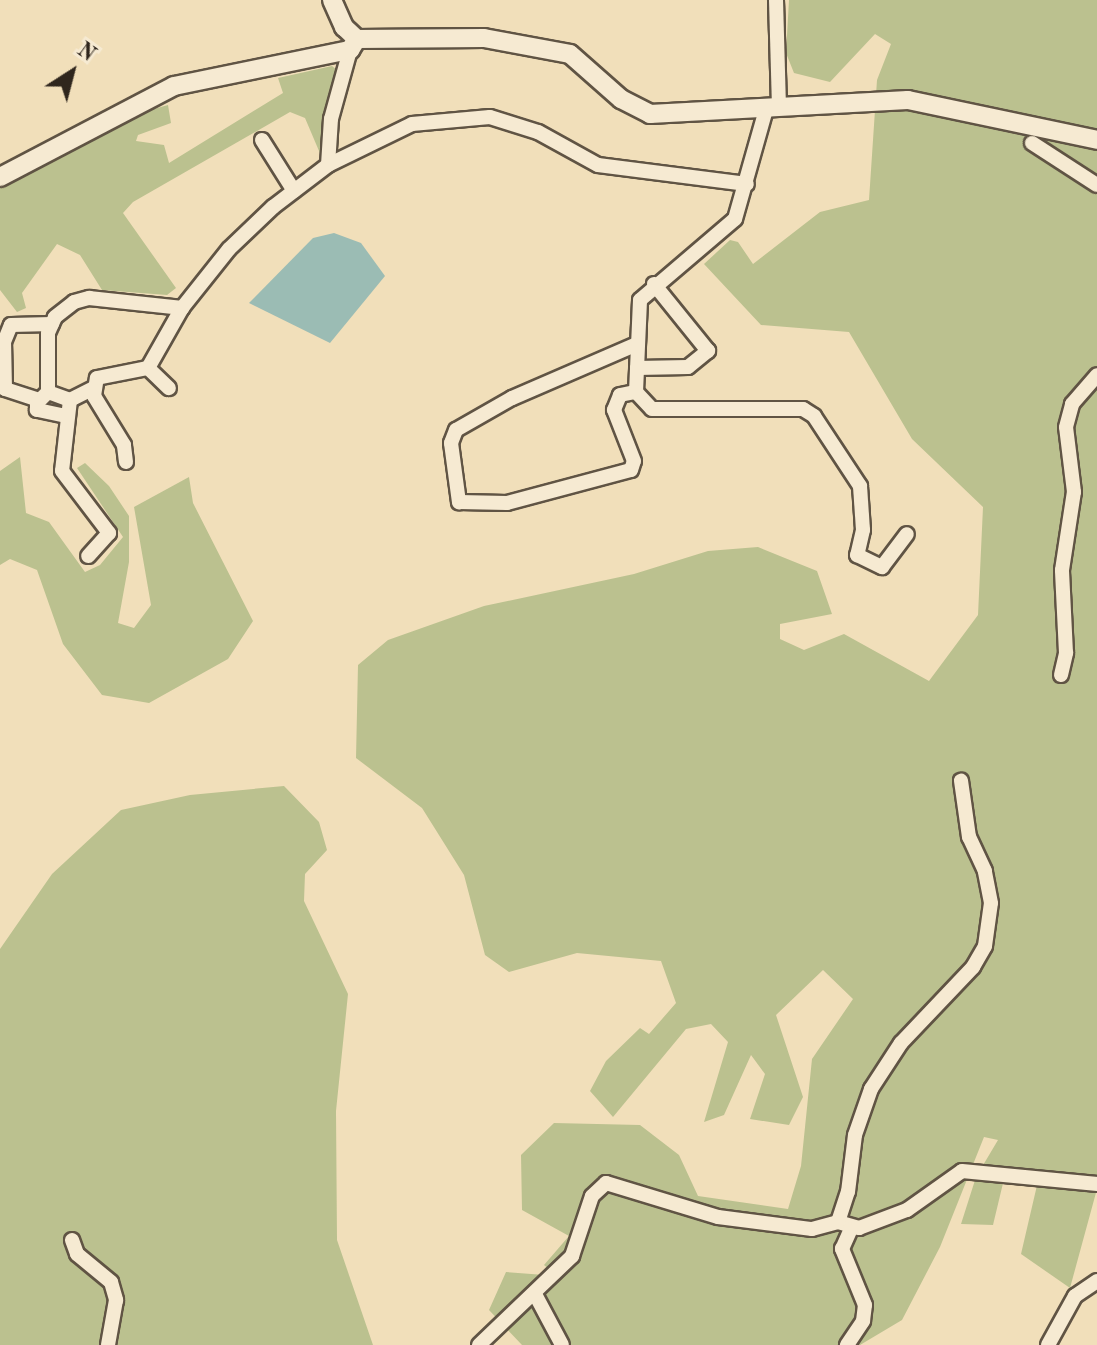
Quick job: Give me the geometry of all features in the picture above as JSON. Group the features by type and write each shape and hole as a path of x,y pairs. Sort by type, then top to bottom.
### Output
{"street":[{"path":"328,165 331,119 354,44 332,0"},
{"path":"776,0 773,106 735,219 654,284 640,300 636,392 652,409 803,409 814,416 860,486 863,530 857,555 882,567 907,534"},
{"path":"0,177 174,86 354,44 484,38 570,54 621,99 650,114 908,100 1097,140"},
{"path":"148,368 182,308 229,249 328,165 412,124 474,115 521,125 598,165 747,184"},
{"path":"262,140 294,191"},
{"path":"1032,143 1097,185"},
{"path":"637,368 688,367 708,351 654,284"},
{"path":"66,416 37,410 43,396 52,324 74,302 89,298 182,308"},
{"path":"52,324 11,325 4,342 5,389 70,400 92,389 102,374 148,368"},
{"path":"636,392 620,395 614,410 634,461 631,470 507,503 459,502 451,443 456,430 512,398 637,344"},
{"path":"148,368 169,388"},
{"path":"1061,675 1066,653 1062,570 1074,492 1066,427 1072,404 1097,375"},
{"path":"92,389 124,445 126,462"},
{"path":"70,400 66,416 65,481 109,533 88,556"},
{"path":"847,1345 863,1321 865,1305 842,1249 855,1135 871,1089 901,1043 973,967 985,946 991,903 985,871 969,837 961,781"},
{"path":"479,1345 536,1296 572,1256 592,1196 606,1183 718,1217 812,1229 907,1210 962,1171 1097,1184"},
{"path":"72,1240 77,1254 111,1282 116,1300 108,1345"},
{"path":"1048,1345 1075,1296 1097,1281"},
{"path":"536,1296 562,1345"}],"green space":[{"path":"789,0 1097,0 1097,1189 1070,1288 1021,1254 1038,1181 1004,1179 993,1225 961,1224 976,1177 998,1140 984,1137 940,1247 902,1320 860,1345 522,1345 489,1310 506,1272 558,1276 544,1265 569,1236 522,1210 521,1155 554,1123 640,1125 679,1155 698,1196 788,1209 801,1166 812,1059 853,999 823,970 776,1015 803,1097 789,1125 750,1119 765,1074 751,1055 724,1115 704,1122 728,1042 711,1024 686,1029 613,1117 590,1091 606,1061 640,1028 649,1034 676,1003 661,961 577,953 509,972 485,955 464,875 422,808 356,758 358,665 388,640 484,606 634,574 708,551 758,547 817,571 832,614 780,624 780,639 804,650 844,634 929,681 978,615 983,507 912,439 849,332 761,325 704,264 730,240 738,242 753,264 820,212 869,200 877,80 891,44 875,34 830,82 794,73 786,53"},
{"path":"332,66 337,70 326,106 322,158 305,118 290,112 133,202 123,213 176,288 167,295 102,290 80,255 57,244 22,293 26,308 17,312 0,290 0,188 143,112 168,105 171,123 138,135 136,141 164,145 169,163 283,93 278,78"},
{"path":"20,457 26,513 49,522 85,572 100,565 123,537 77,468 85,463 109,486 129,516 129,562 118,623 134,628 151,605 134,507 189,477 193,503 253,621 228,659 149,703 102,695 63,644 37,570 10,559 0,565 0,471"},
{"path":"284,786 319,822 327,850 305,874 304,901 348,994 336,1111 337,1240 373,1345 0,1345 0,949 52,874 121,810 190,795"}],"water":[{"path":"334,233 361,243 385,276 330,343 249,303 313,238"}]}
